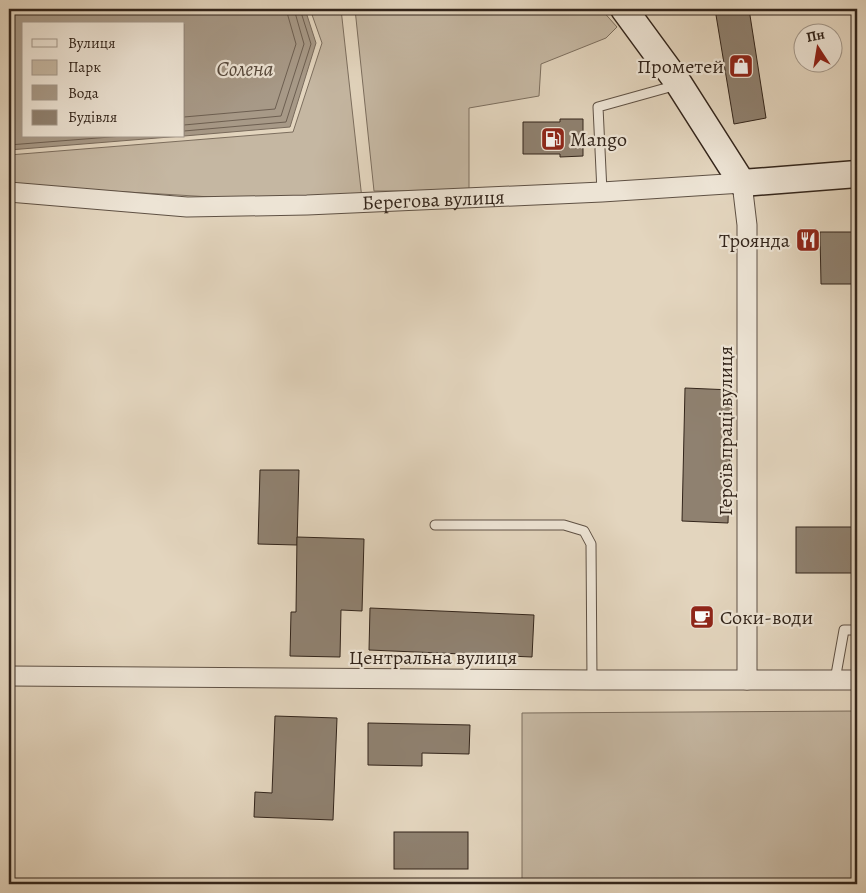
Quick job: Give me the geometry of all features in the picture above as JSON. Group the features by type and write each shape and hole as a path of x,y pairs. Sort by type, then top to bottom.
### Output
{"main road":[{"path":"624,9 680,84 742,183"},
{"name":"Берегова вулиця","path":"742,183 857,174"}],"street":[{"name":"Берегова вулиця","path":"9,192 188,207 364,204 742,183"},
{"name":"Героїв праці вулиця","path":"742,183 747,224 747,680"},
{"name":"Центральна вулиця","path":"9,676 857,680"}],"lane":[{"path":"602,192 598,106 680,84"},
{"path":"435,525 564,525 584,531 592,544 592,680"},
{"path":"835,680 844,630 857,630"}],"green space":[{"path":"310,9 341,9 362,199 262,200 9,185 9,155 293,132 322,43"},
{"path":"355,9 601,9 617,27 606,38 541,64 539,96 469,108 469,191 374,191"},
{"path":"857,711 857,884 522,884 522,713"}],"water":[{"name":"Солена","path":"9,9 305,9 316,43 290,127 185,136 185,22 22,22 22,138 157,138 9,150"}],"building":[{"name":"Прометей","path":"715,9 749,9 766,118 734,124"},
{"name":"Mango","path":"560,119 583,119 583,156 560,157 560,154 523,154 523,122 560,122"},
{"path":"820,232 857,232 857,284 821,284"},
{"path":"685,388 732,390 728,523 682,521"},
{"path":"260,470 299,470 297,545 258,544"},
{"path":"796,527 857,527 857,573 796,573"},
{"path":"297,537 364,539 362,611 341,610 340,657 290,656 291,612 296,612"},
{"path":"370,608 534,615 532,657 369,650"},
{"path":"275,716 337,718 333,820 254,817 255,792 272,793"},
{"path":"368,723 470,725 469,754 422,753 422,766 368,765"},
{"path":"394,832 468,832 468,869 394,869"}],"place":[{"name":"Прометей","path":"741,66"},
{"name":"Mango","path":"553,139"},
{"name":"Троянда","path":"808,240"},
{"name":"Соки-води","path":"702,617"}]}
